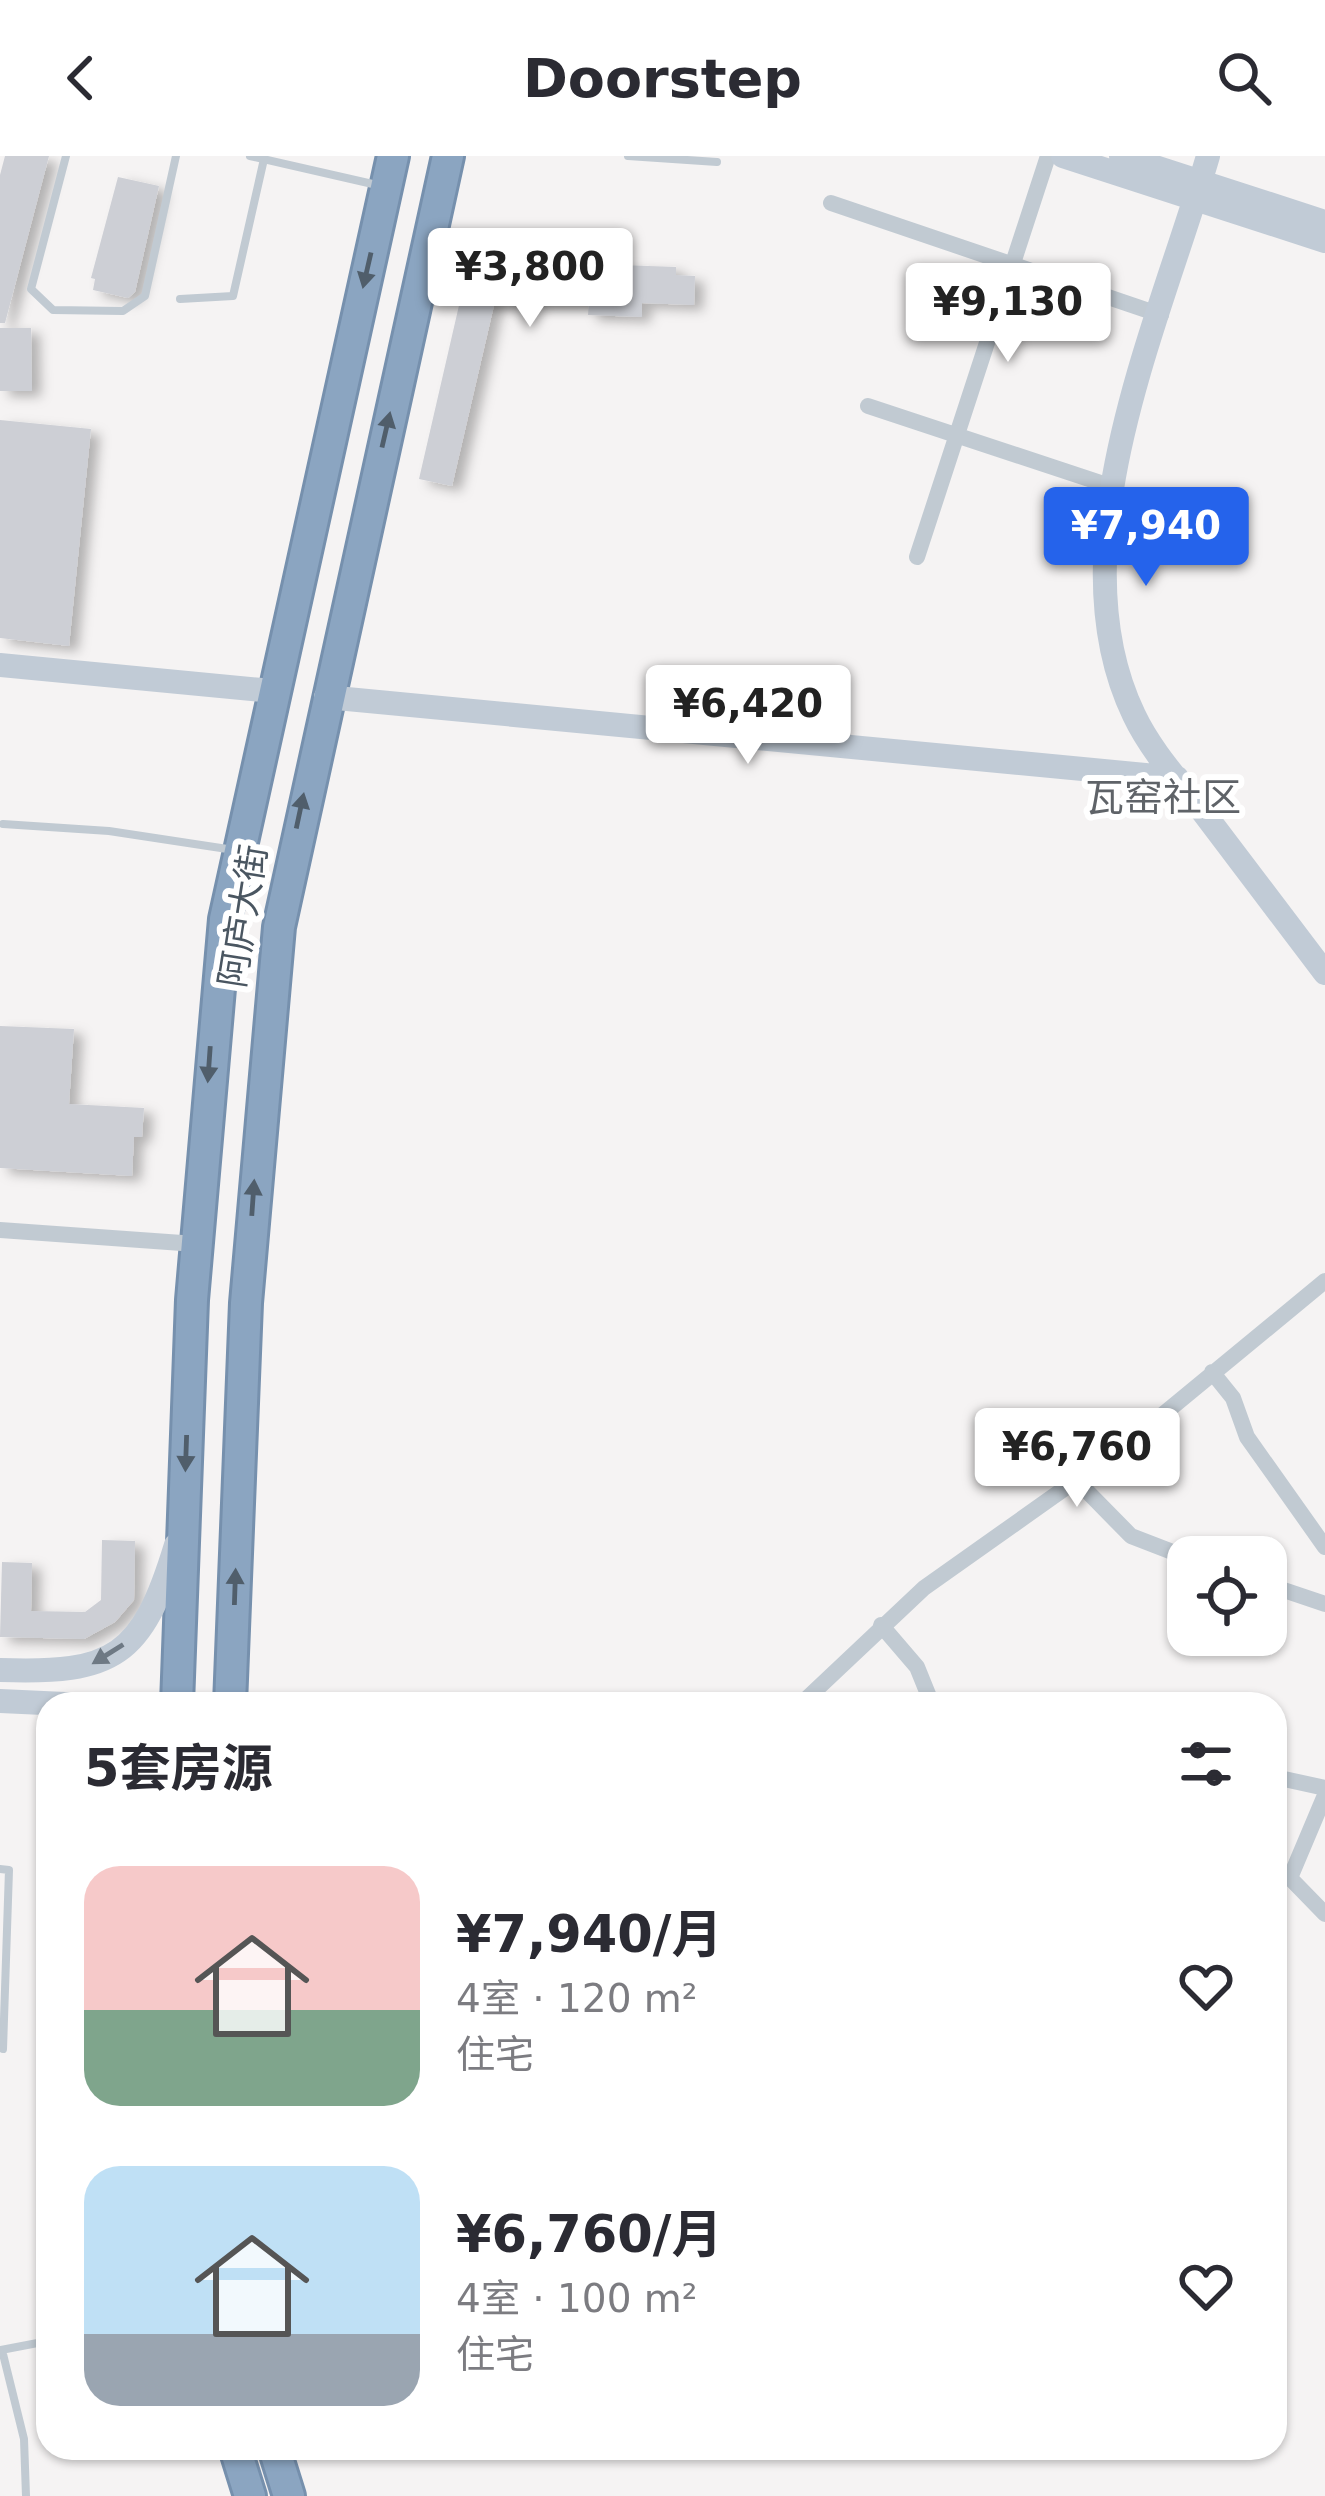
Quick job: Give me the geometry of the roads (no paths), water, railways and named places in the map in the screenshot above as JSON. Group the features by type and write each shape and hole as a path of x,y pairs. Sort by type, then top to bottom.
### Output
{"highway":[{"name":"阿庐大街","path":"230,1692 245,1303 266,1028 289,868 448,156"},
{"path":"177,1692 196,1244 212,1022 237,850 389,171"},
{"path":"239,2460 250,2496"},
{"path":"278,2460 290,2496"}],"main road":[{"path":"1063,156 1325,222"},
{"path":"1121,156 1325,241"},
{"path":"1208,156 1204,192 1124,493 1116,557 1120,624 1133,679 1155,729 1325,952"},
{"path":"1221,156 1161,315 1113,487 1103,569 1113,654 1132,711 1325,973"},
{"path":"0,664 272,691"},
{"path":"326,698 1177,778"},
{"path":"0,1670 66,1672 119,1649 157,1601 184,1520"},
{"path":"0,1701 36,1703"}],"street":[{"path":"917,557 1048,156"},
{"path":"831,203 1161,315"},
{"path":"868,406 1113,487"},
{"path":"0,1231 196,1244"},
{"path":"813,1692 881,1624 975,1548 1076,1480 1325,1281"},
{"path":"1212,1372 1233,1397 1247,1437 1325,1547"},
{"path":"1076,1480 1131,1535 1167,1550"},
{"path":"1287,1591 1325,1604"},
{"path":"881,1624 917,1666 927,1692"},
{"path":"1287,1781 1325,1792 1290,1878 1325,1914"}],"lane":[{"path":"67,156 31,289 53,310 123,311 145,296 176,156"},
{"path":"250,156 389,171"},
{"path":"628,156 716,162"},
{"path":"180,299 233,296 264,159"},
{"path":"3,824 109,831 237,850"},
{"path":"0,1869 9,1870 3,2049"},
{"path":"26,2496 24,2439 1,2350 36,2343"}],"district":[{"name":"瓦窑社区","path":"1163,797"}]}
